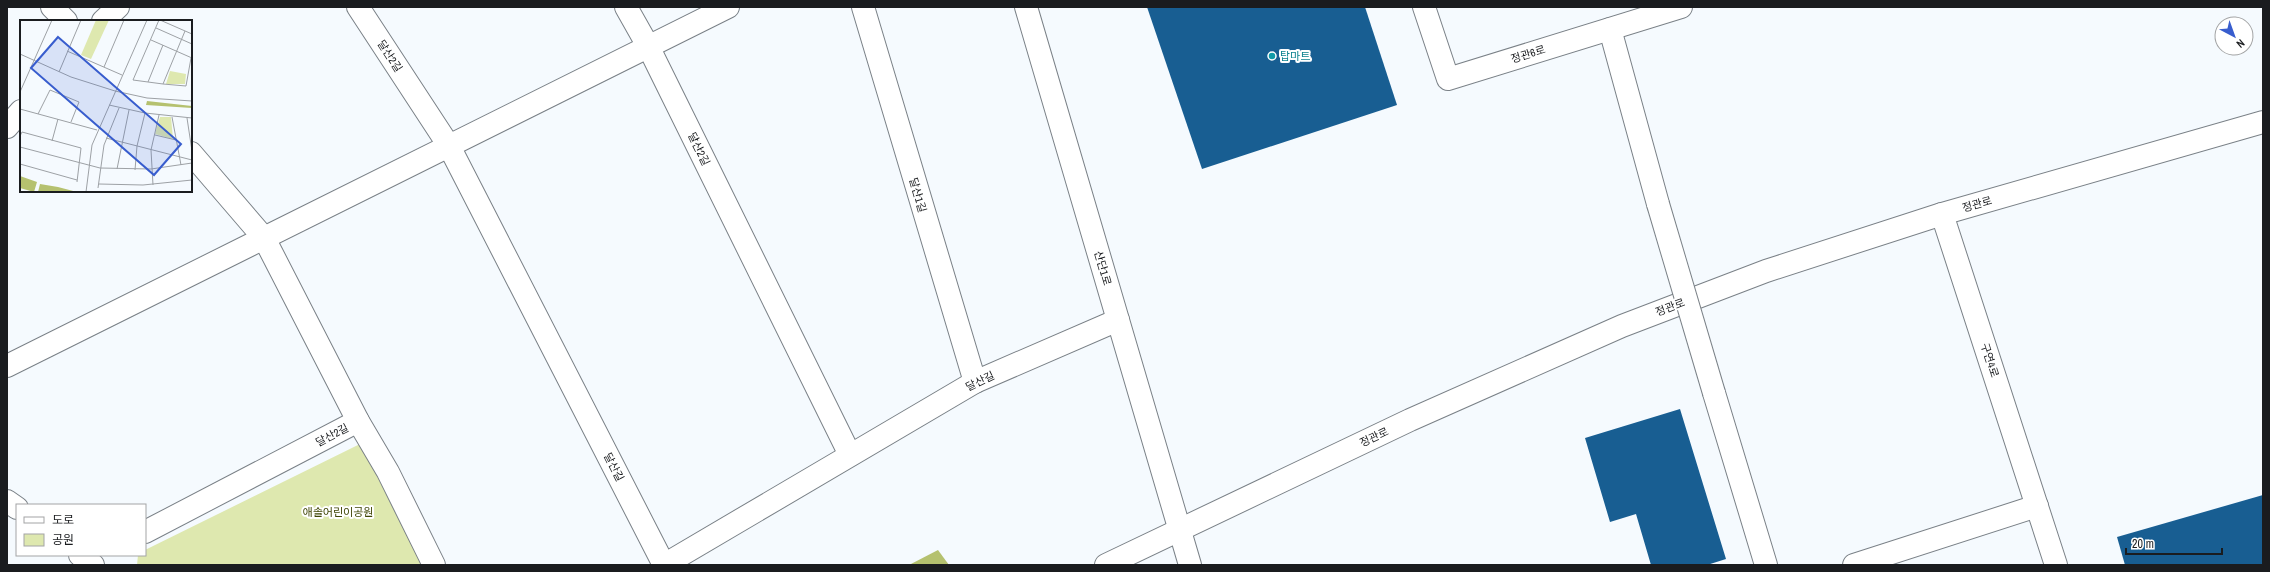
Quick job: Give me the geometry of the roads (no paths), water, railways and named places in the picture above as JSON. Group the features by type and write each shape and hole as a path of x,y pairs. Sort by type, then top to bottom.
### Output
{"street":[{"path":"52,7 65,20"},
{"path":"104,20 118,7"},
{"name":"달산2길","path":"358,7 449,146 564,369"},
{"name":"달산2길","path":"626,7 648,46 850,455"},
{"path":"7,366 728,7"},
{"name":"달산1길","path":"863,7 975,382"},
{"name":"산단1로","path":"1026,7 1190,565"},
{"name":"정관6로","path":"1424,7 1448,79 1681,7"},
{"path":"1610,29 1658,204 1766,565"},
{"path":"7,127 20,112"},
{"name":"정관로","path":"1106,565 1410,420 1622,326 1766,271 1942,214 2263,122"},
{"name":"달산2길","path":"146,531 358,421 264,238 192,154"},
{"name":"구연4로","path":"1942,214 2056,565"},
{"name":"달산길","path":"564,369 664,565 975,382 1118,320"},
{"path":"358,421 388,472 434,565"},
{"path":"7,501 16,507"},
{"path":"1854,565 2037,506"}],"place":[{"name":"탑마트","path":"1272,56"}],"park label":[{"name":"애솔어린이공원","path":"338,512"}]}
